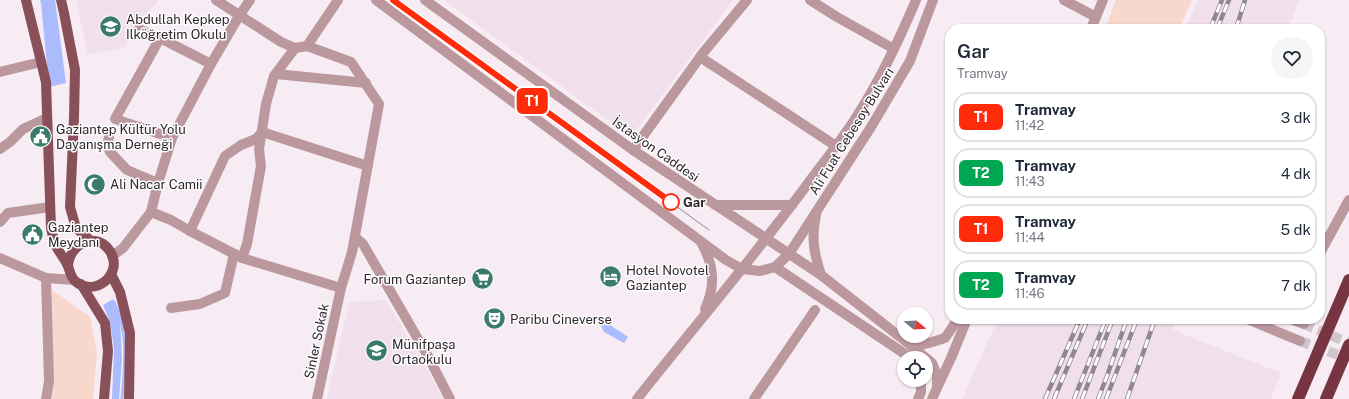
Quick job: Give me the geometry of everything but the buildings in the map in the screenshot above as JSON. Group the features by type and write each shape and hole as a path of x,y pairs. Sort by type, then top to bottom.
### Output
{"highway":[{"path":"1298,399 1349,280"},
{"path":"1326,399 1349,345"}],"main road":[{"path":"26,0 46,82 51,228 57,247 68,266 70,274 78,282 105,323 108,351 104,399"},
{"path":"61,0 75,70 70,207 76,228 91,241"},
{"path":"68,266 72,252 77,246 91,241 98,242 105,246 112,256 114,265 111,274 102,284 95,287 88,287 78,282"},
{"path":"111,274 120,292 130,333 129,399"}],"street":[{"path":"216,0 281,42 295,48 306,46 338,0"},
{"path":"112,256 122,248 151,212 172,138 211,64 250,0"},
{"path":"376,0 726,260 742,269 760,271 775,267 901,351"},
{"name":"İstasyon Caddesi","path":"425,0 633,150 821,275 932,363 937,376 937,388"},
{"path":"633,150 700,57 747,0"},
{"path":"810,0 894,49"},
{"path":"638,399 700,319 766,239 836,146 860,111 894,49 916,0"},
{"name":"Ali Fuat Cebesoy Bulvarı","path":"775,267 789,254 871,127 910,61 933,0"},
{"path":"1064,0 1096,17"},
{"path":"1093,24 1103,0"},
{"path":"139,29 211,64"},
{"path":"160,38 115,119 172,138"},
{"name":"Sinler Sokak","path":"306,46 351,62 379,104 356,237 341,288 317,399"},
{"path":"171,308 200,304 225,293 238,256 247,244 261,166 259,149 266,104 276,74 295,48"},
{"path":"700,57 836,146"},
{"path":"0,72 41,62"},
{"path":"276,74 366,83"},
{"path":"0,149 10,142 23,129 47,118"},
{"path":"262,132 368,166"},
{"path":"190,231 225,156 241,145 256,139 262,132"},
{"path":"109,137 107,145 110,152 127,170 158,183"},
{"path":"1325,243 1349,200"},
{"path":"715,205 792,205"},
{"path":"0,222 8,213 50,207"},
{"path":"817,211 813,239 814,256 821,275"},
{"path":"151,212 171,220 238,256 341,288"},
{"path":"356,237 363,244 429,358 450,399"},
{"path":"699,239 709,260 713,284 710,299 700,319"},
{"path":"0,258 46,278 78,282"},
{"path":"46,278 49,381 46,399"},
{"path":"754,399 815,310"},
{"path":"913,347 945,338 955,324"},
{"path":"932,399 965,324"},
{"path":"1260,324 1300,340"},
{"path":"918,399 921,392 921,387"}],"shaded area":[{"name":"Abdullah Kepkep Ilköğretim Okulu","path":"76,0 159,0 144,15 125,47 88,55"},
{"path":"444,0 733,0 631,137"},
{"path":"1116,0 1192,0 1181,24 1107,24"},
{"path":"1198,0 1299,0 1290,24 1187,24"},
{"path":"52,290 90,317 97,353 93,399 49,399 50,304"},
{"name":"Münifpaşa Ortaokulu","path":"386,300 444,399 327,399 349,302"},
{"path":"996,324 1175,324 1173,330 1281,373 1271,399 962,399"}],"water":[{"path":"40,0 55,0 66,83 49,87 41,3"},
{"path":"113,299 120,322 122,359 119,399 112,399 114,349 110,322 103,305"},
{"path":"604,321 628,337 624,343 604,332 599,322"}],"waterway":[{"path":"114,302 122,325 125,349 122,399"}],"tunnel":[{"path":"1304,324 1349,343"},
{"path":"1300,341 1349,359"}],"tram line":[{"path":"393,0 709,230"},
{"name":"T1","path":"393,0 671,202"}],"railway":[{"path":"1212,24 1222,0"},
{"path":"1219,24 1229,0"},
{"path":"1238,24 1245,0"},
{"path":"1045,399 1078,324"},
{"path":"1054,399 1086,324"},
{"path":"1074,399 1104,324"},
{"path":"1082,399 1111,324"},
{"path":"1098,399 1125,324"},
{"path":"1106,399 1135,324"},
{"path":"1127,399 1153,324"}],"place":[{"name":"Abdullah Kepkep Ilköğretim Okulu","path":"110,26"},
{"name":"Gaziantep Kültür Yolu Dayanışma Derneği","path":"40,136"},
{"name":"Ali Nacar Camii","path":"95,184"},
{"name":"Gar","path":"671,202"},
{"name":"Gaziantep Meydanı","path":"33,234"},
{"name":"Hotel Novotel Gaziantep","path":"611,277"},
{"name":"Forum Gaziantep","path":"482,279"},
{"name":"Paribu Cineverse","path":"495,319"},
{"name":"Münifpaşa Ortaokulu","path":"377,351"}]}
